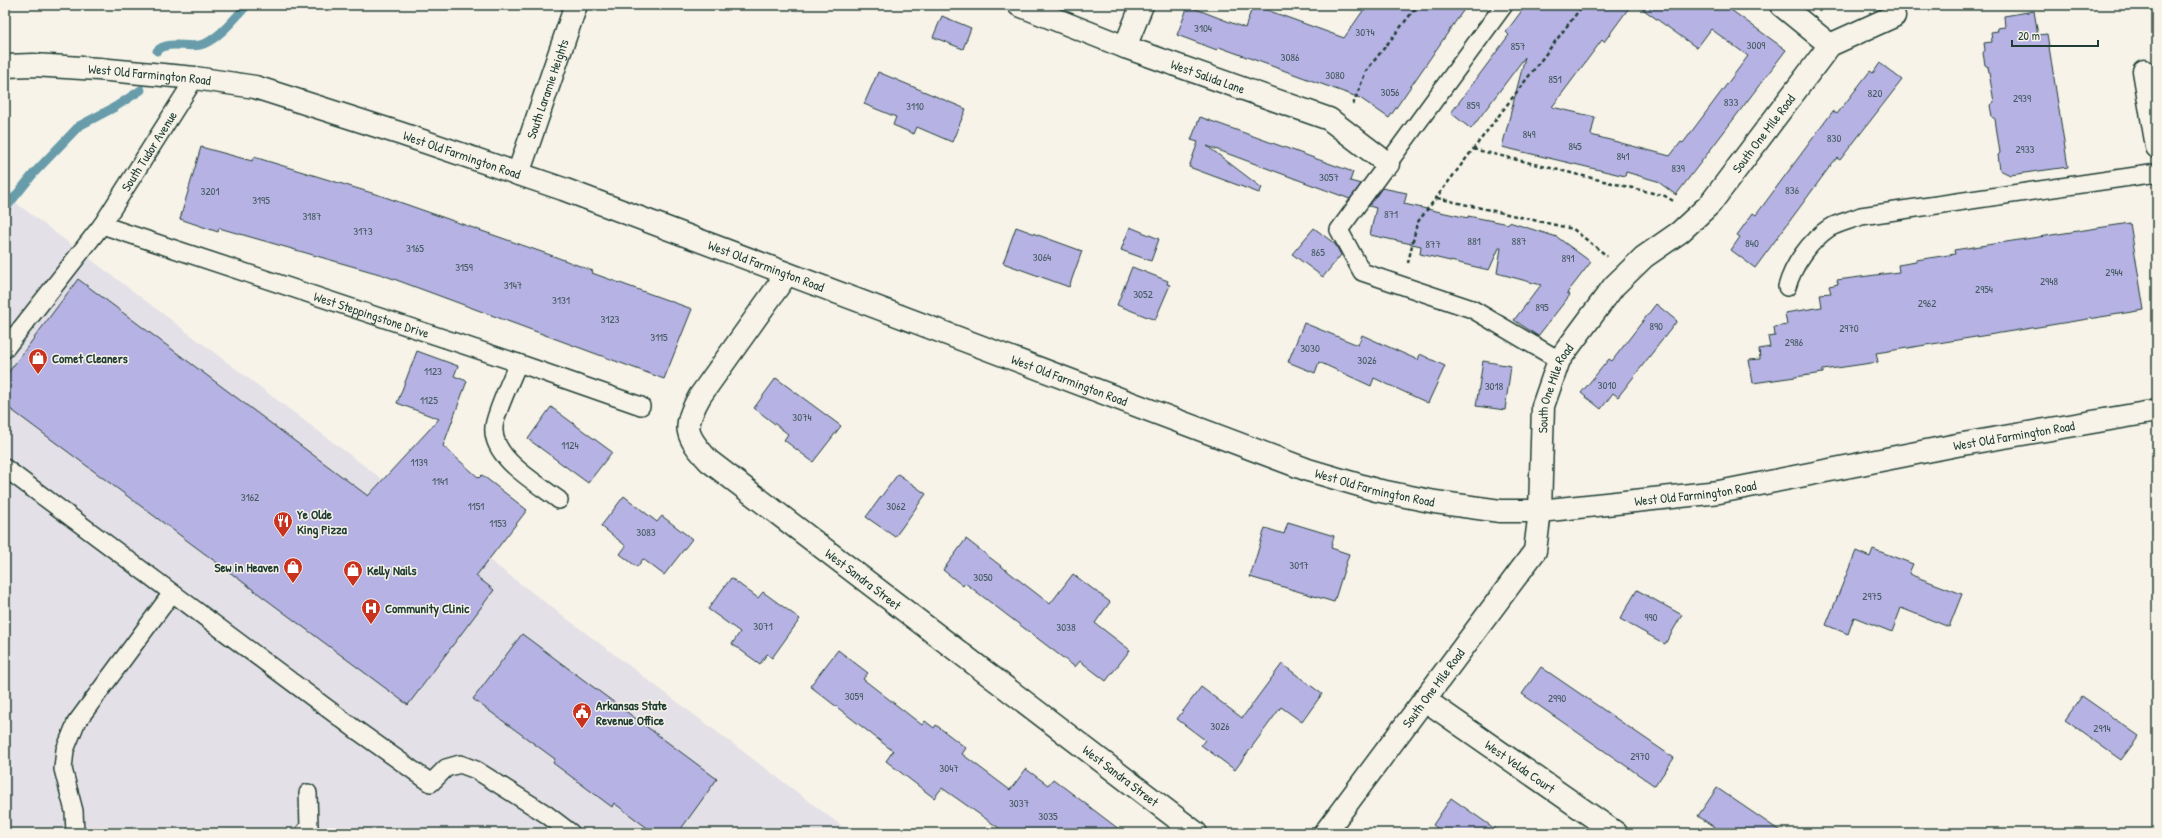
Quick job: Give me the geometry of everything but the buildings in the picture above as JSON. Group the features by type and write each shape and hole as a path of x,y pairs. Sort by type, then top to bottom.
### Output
{"street":[{"name":"South Laramie Heights","path":"518,174 576,5"},
{"name":"West Salida Lane","path":"1019,5 1125,47 1329,119 1388,164"},
{"path":"1125,47 1142,5"},
{"path":"1781,5 1830,45"},
{"name":"South One Mile Road","path":"1325,833 1535,551 1540,511 1544,406 1559,360 1614,286 1644,257 1680,232 1710,204 1830,45 1894,16"},
{"name":"West Old Farmington Road","path":"5,66 33,65 98,69 195,78 255,87 402,134 518,174 1308,470 1376,490 1435,502 1500,511 1540,511 1720,492 1957,445 2157,411"},
{"path":"2144,71 2157,147"},
{"name":"West Sandra Street","path":"787,274 700,396 691,412 687,428 694,445 710,461 1196,833"},
{"name":"West Velda Court","path":"1425,700 1616,833"}],"lane":[{"path":"1504,5 1339,230 1362,272 1472,309 1559,360"},
{"name":"South Tudor Avenue","path":"5,349 102,225 195,78"},
{"path":"1787,287 1790,274 1815,239 1831,227 1861,216 2157,174"},
{"name":"West Steppingstone Drive","path":"102,225 518,363 640,406"},
{"path":"518,363 494,426 495,441 502,455 559,500"},
{"path":"5,468 172,593 431,783 446,768 460,764 476,770 546,814 571,833"},
{"path":"75,833 74,811 63,770 65,750 76,723 172,593"},
{"path":"304,833 309,827 308,793"}],"path":[{"path":"1343,130 1366,71 1418,5"},
{"path":"1403,286 1417,223 1584,5"},
{"path":"1473,150 1665,196 1697,216"},
{"path":"1437,198 1573,229 1628,273"}],"shaded area":[{"path":"12,200 851,833 5,833 5,209"}],"waterway":[{"path":"157,51 172,45 194,46 206,43 219,34 247,5"},
{"path":"5,209 34,173 79,126 115,107 141,90"}],"place":[{"name":"Comet Cleaners","path":"38,375"},
{"name":"Ye Olde King Pizza","path":"283,538"},
{"name":"Sew in Heaven","path":"293,584"},
{"name":"Kelly Nails","path":"353,587"},
{"name":"Community Clinic","path":"371,625"},
{"name":"Arkansas State Revenue Office","path":"582,729"}]}
